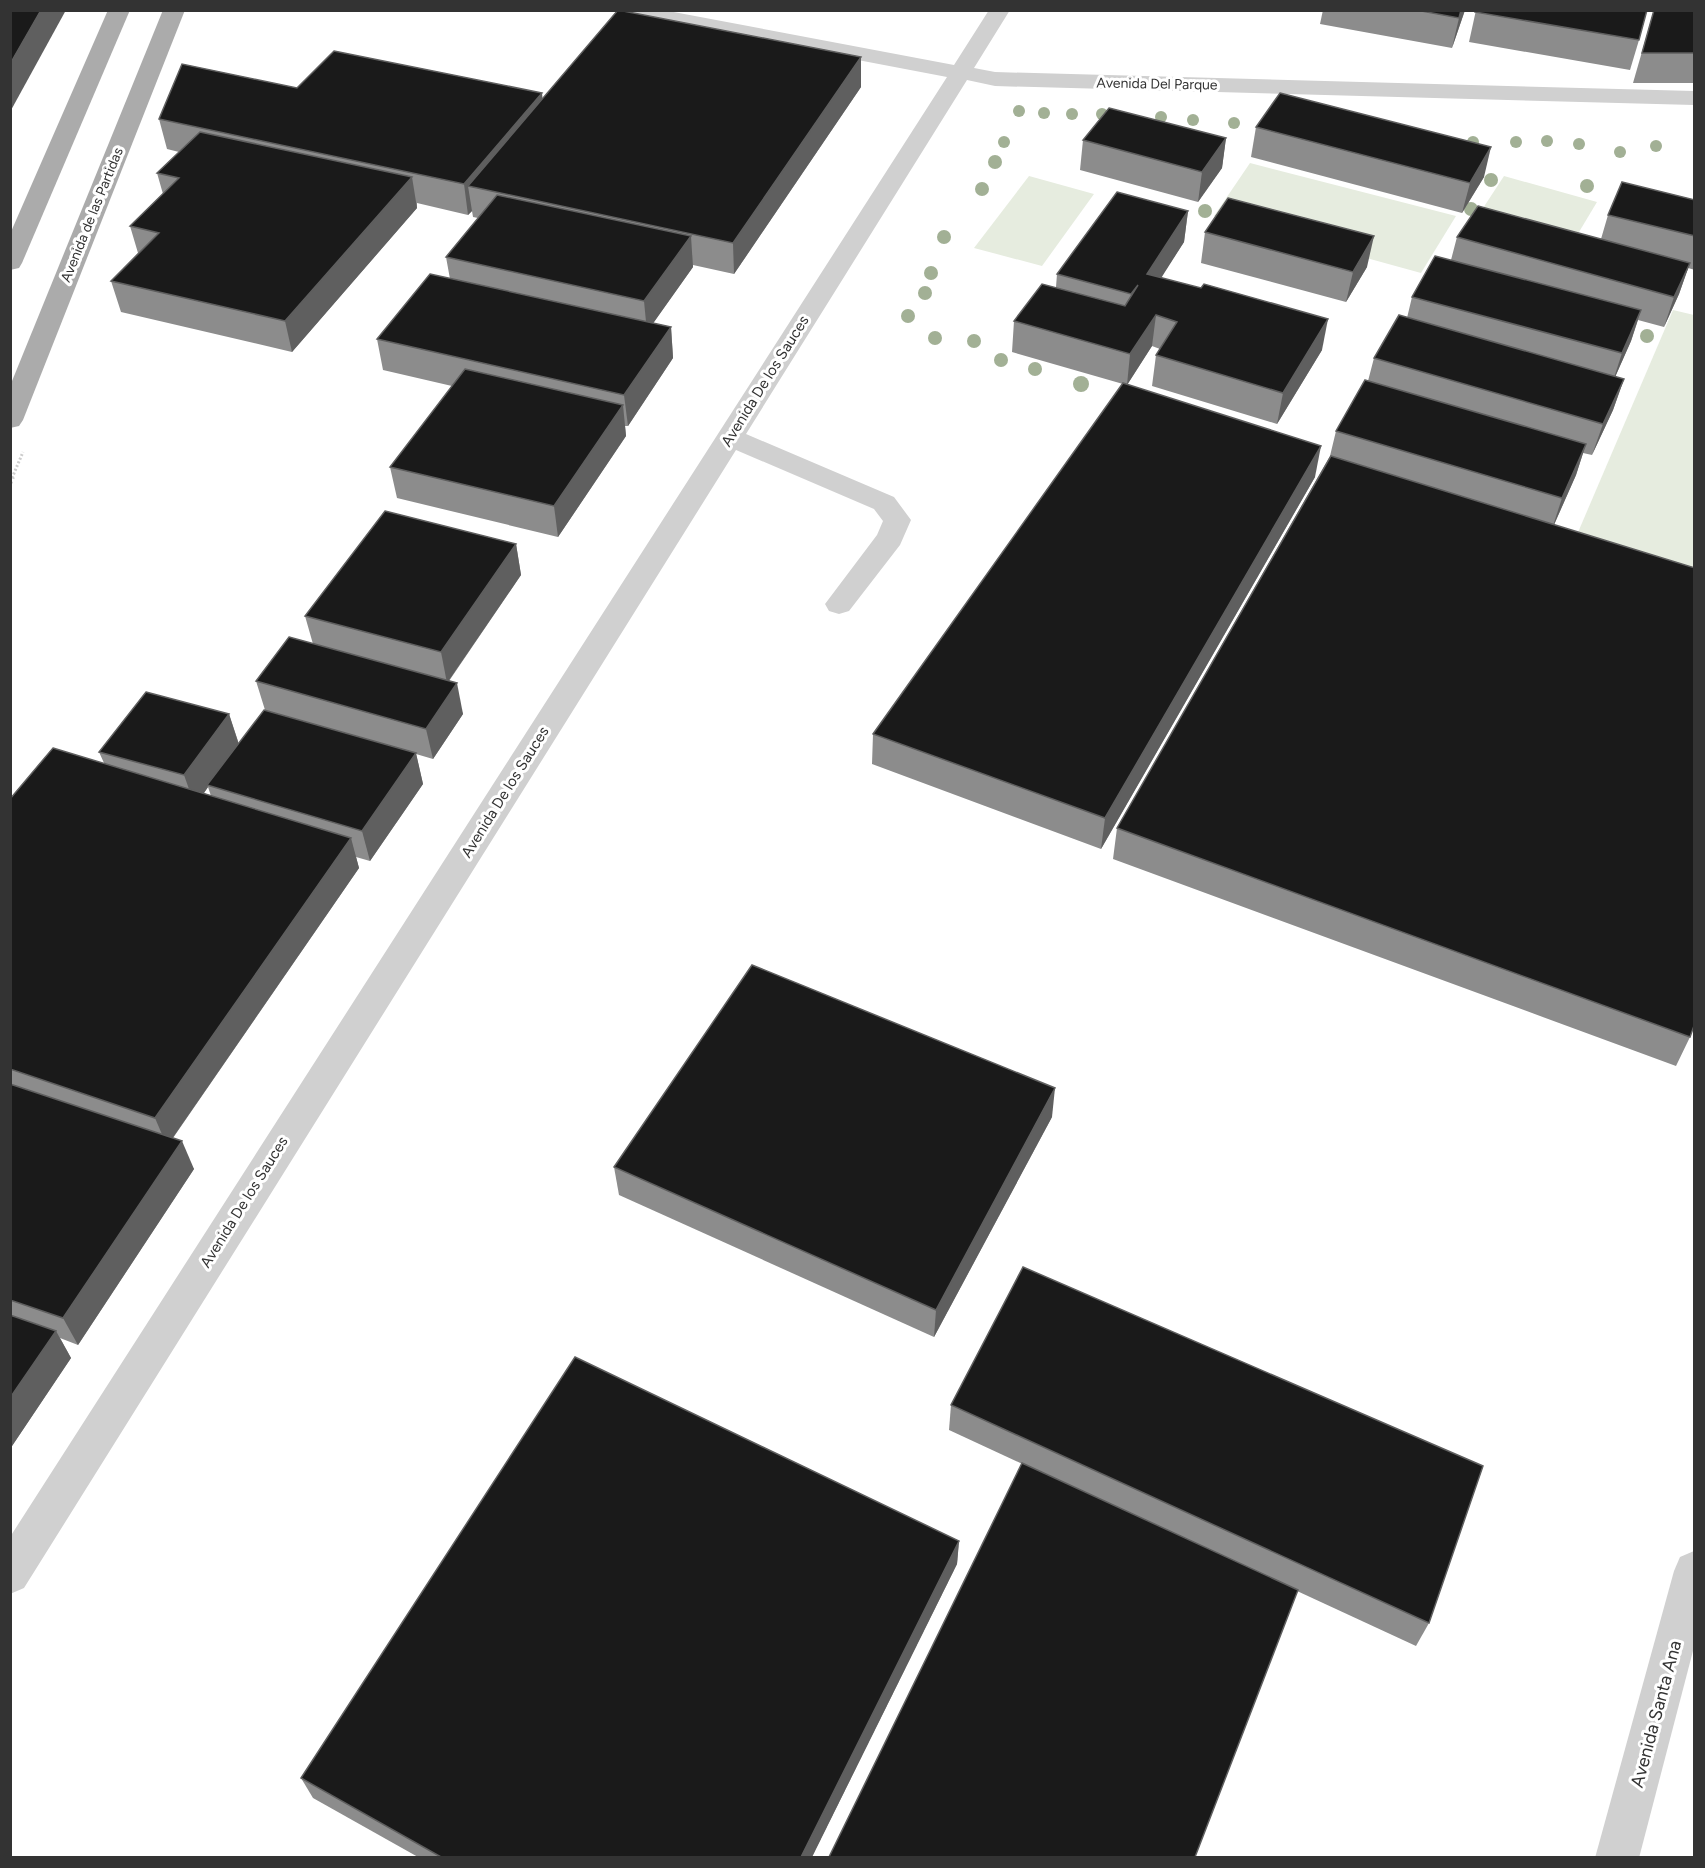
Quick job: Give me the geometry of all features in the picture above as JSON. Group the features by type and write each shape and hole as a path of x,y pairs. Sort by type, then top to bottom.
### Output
{"main road":[{"path":"10,263 119,10"},
{"name":"Avenida de las Partidas","path":"10,420 174,10"}],"street":[{"name":"Avenida Del Parque","path":"626,10 995,79 1695,98"},
{"name":"Avenida De los Sauces","path":"10,1574 1000,10"},
{"path":"730,437 884,503 897,520 890,538 839,604"},
{"name":"Avenida Santa Ana","path":"1617,1857 1695,1571"}],"shaded area":[{"path":"1250,163 1456,216 1421,273 1214,216"},
{"path":"1029,176 1094,194 1042,266 974,248"},
{"path":"1504,176 1597,202 1567,252 1472,225"},
{"path":"1673,310 1694,315 1694,573 1576,537"}],"building":[{"path":"10,10 41,10 10,64"},
{"path":"618,10 861,57 733,243 468,186"},
{"path":"1416,10 1461,10 1459,18"},
{"path":"1476,10 1647,10 1639,40 1475,12"},
{"path":"1654,10 1695,10 1695,53 1642,53"},
{"path":"334,51 542,93 464,184 159,119 182,64 297,88"},
{"path":"1280,93 1491,147 1470,183 1256,127"},
{"path":"1109,108 1226,138 1202,172 1083,140"},
{"path":"200,132 412,177 285,321 111,281 159,233 130,226 179,178 157,173"},
{"path":"1622,182 1695,200 1695,236 1608,215"},
{"path":"1117,192 1188,211 1147,274 1201,288 1204,284 1328,319 1283,393 1156,355 1177,322 1156,315 1130,354 1014,321 1042,284 1125,306 1138,285 1131,294 1057,274"},
{"path":"497,195 691,236 644,301 446,257"},
{"path":"1228,198 1374,236 1353,272 1205,232"},
{"path":"1478,206 1690,263 1674,297 1457,237"},
{"path":"1435,256 1641,310 1622,353 1412,297"},
{"path":"430,274 671,327 624,395 377,339"},
{"path":"1399,315 1624,379 1603,424 1374,358"},
{"path":"465,369 623,405 554,506 390,467"},
{"path":"1365,380 1586,444 1562,498 1336,431"},
{"path":"1123,383 1321,446 1105,818 873,734"},
{"path":"1331,456 1695,568 1695,1023 1690,1037 1117,828"},
{"path":"385,511 516,544 441,652 305,616"},
{"path":"289,637 457,683 426,729 256,681"},
{"path":"146,692 229,714 184,775 99,752"},
{"path":"264,710 416,753 362,831 207,785"},
{"path":"53,748 351,838 155,1118 10,1069 10,799"},
{"path":"752,965 1055,1088 936,1310 614,1167"},
{"path":"10,1084 182,1141 63,1318 10,1300"},
{"path":"1023,1267 1483,1466 1429,1623 951,1405"},
{"path":"10,1315 56,1331 10,1398"},
{"path":"575,1357 959,1541 801,1857 441,1857 301,1778"},
{"path":"1022,1463 1298,1590 1195,1857 829,1857"}]}
